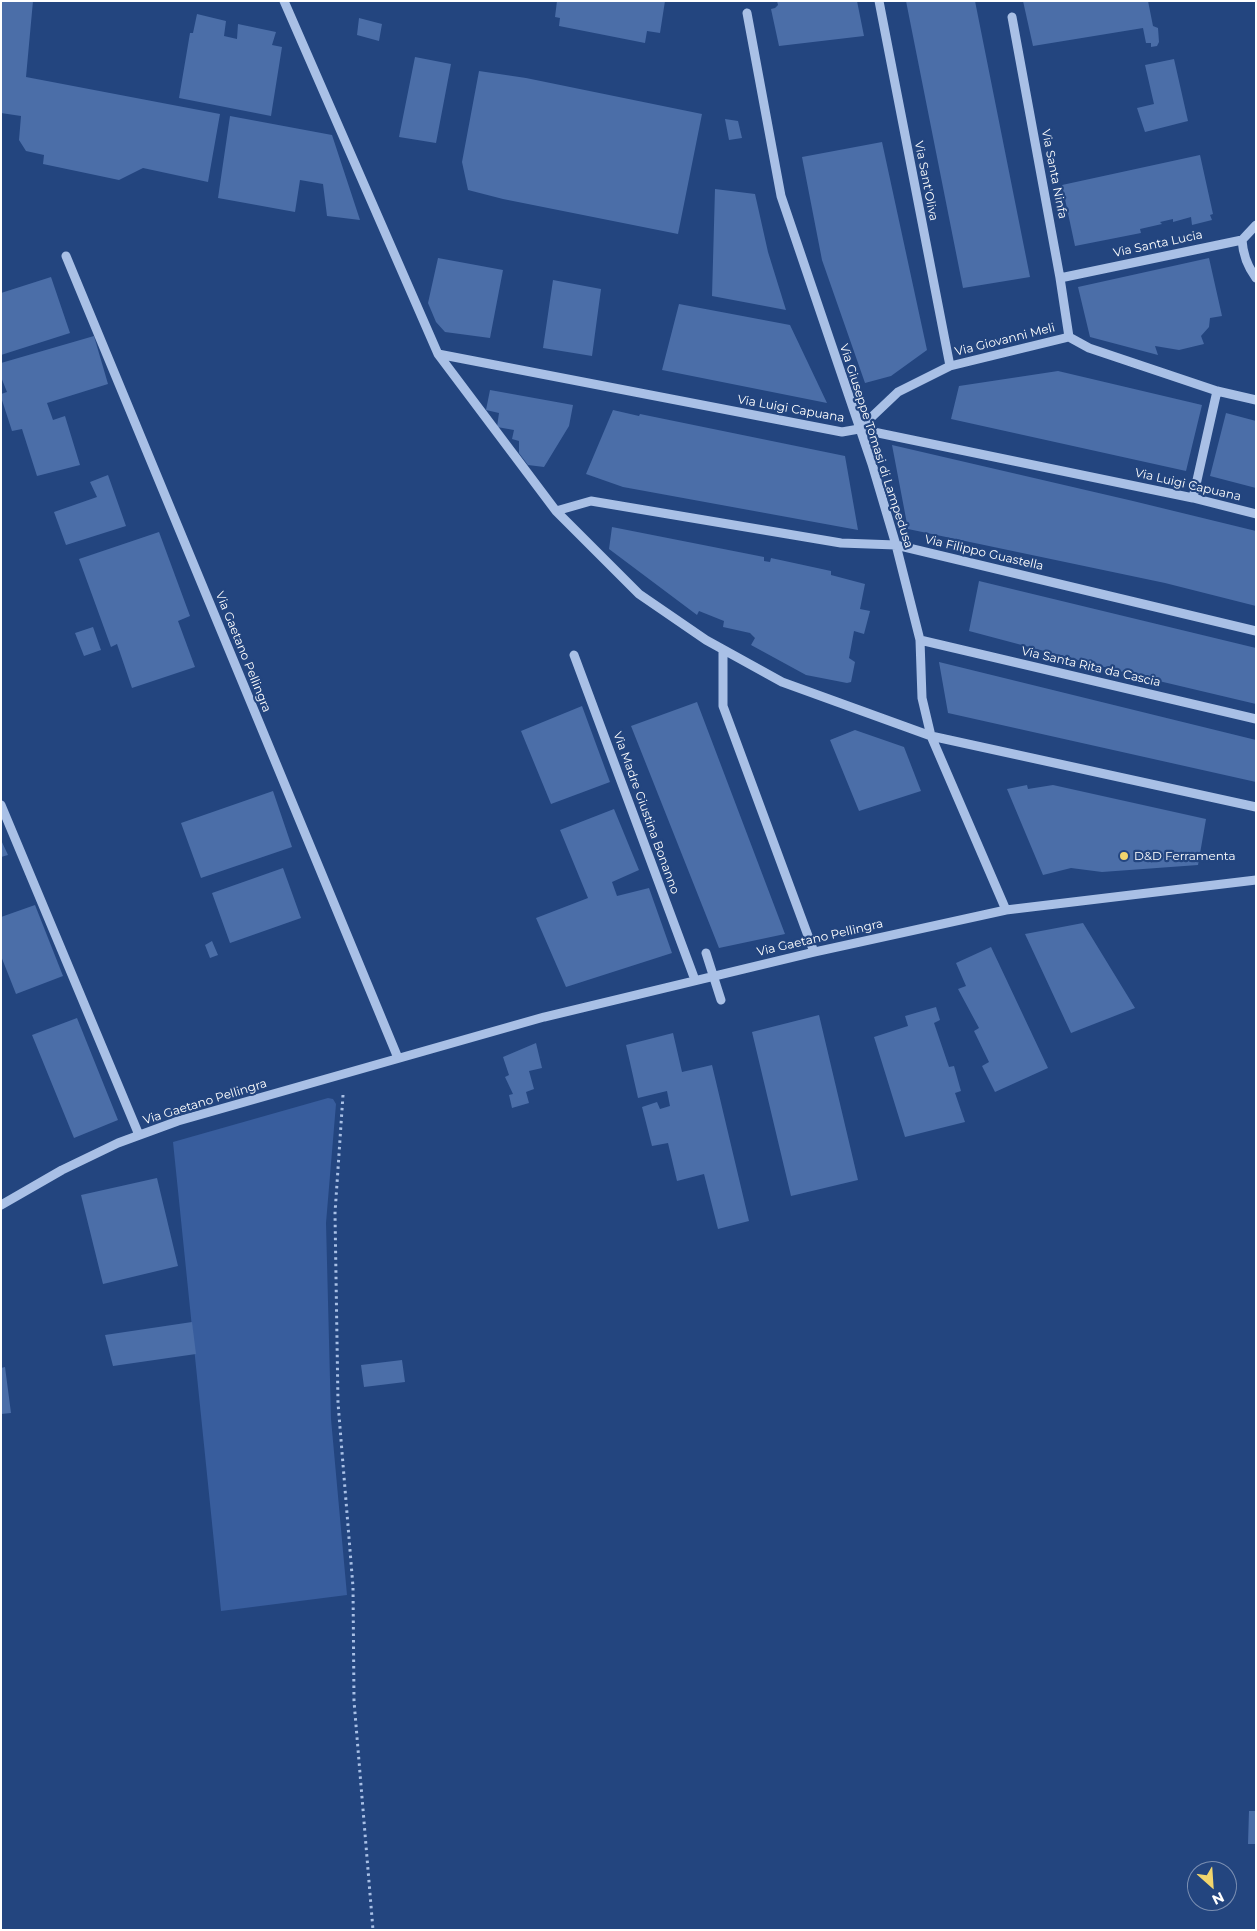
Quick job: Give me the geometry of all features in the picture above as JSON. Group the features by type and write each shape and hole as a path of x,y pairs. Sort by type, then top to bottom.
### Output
{"street":[{"path":"284,1 438,354 556,511 638,594 706,640 782,682 931,736 1256,807"},
{"name":"Via Sant'Oliva","path":"879,1 950,366"},
{"name":"Via Giuseppe Tomasi di Lampedusa","path":"747,12 781,196 872,464 896,545 920,640 922,698 931,736 1006,910"},
{"name":"Via Santa Ninfa","path":"1012,17 1069,337"},
{"path":"1256,225 1242,240 1244,255 1249,269 1256,278"},
{"name":"Via Santa Lucia","path":"1060,278 1242,240"},
{"name":"Via Gaetano Pellingra","path":"66,256 398,1058"},
{"name":"Via Giovanni Meli","path":"859,429 898,392 950,366 1069,337 1089,348 1217,391 1256,400"},
{"name":"Via Luigi Capuana","path":"438,354 842,432 859,429 1193,498 1256,514"},
{"path":"1193,498 1217,391"},
{"name":"Via Filippo Guastella","path":"556,511 592,501 842,543 896,545 1256,631"},
{"name":"Via Santa Rita da Cascia","path":"920,640 1256,719"},
{"path":"723,650 723,706 814,952"},
{"name":"Via Madre Giustina Bonanno","path":"574,654 695,980"},
{"path":"1,805 139,1135"},
{"name":"Via Gaetano Pellingra","path":"1,1205 62,1170 139,1135 178,1121 544,1017 714,975 1006,910 1256,880"},
{"path":"706,953 720,1000"}],"path":[{"path":"347,1072 341,1111 335,1213 338,1403 353,1587 354,1701 373,1930"}],"shaded area":[{"path":"328,1098 333,1099 336,1104 326,1223 331,1419 347,1595 221,1611 173,1142"}],"building":[{"path":"1,1 33,1 26,77 220,114 208,182 143,168 119,180 43,164 44,155 26,151 19,140 21,116 1,113"},
{"path":"557,1 665,1 660,33 647,31 645,43 559,26 560,18 555,17"},
{"path":"777,1 857,1 864,36 779,46 771,9 778,5"},
{"path":"906,1 975,1 1030,277 963,288"},
{"path":"1023,1 1148,1 1153,26 1158,28 1159,42 1157,46 1151,47 1151,43 1146,43 1143,28 1033,46"},
{"path":"197,14 226,21 224,36 237,39 238,24 276,32 272,45 282,47 271,116 179,98 190,33 193,33"},
{"path":"359,18 382,24 379,41 357,35"},
{"path":"415,57 451,64 436,143 399,137"},
{"path":"1174,59 1188,121 1145,132 1137,108 1154,104 1145,65"},
{"path":"479,71 526,78 702,114 678,234 503,199 468,190 462,162"},
{"path":"230,116 332,135 360,220 327,216 323,184 300,180 295,212 218,198"},
{"path":"725,119 738,121 742,138 729,140"},
{"path":"882,142 927,350 891,376 865,383 822,260 802,157"},
{"path":"1200,155 1213,214 1210,215 1212,220 1192,225 1191,217 1173,222 1173,219 1160,222 1162,224 1140,229 1141,233 1075,246 1062,185"},
{"path":"715,189 755,194 768,252 786,310 712,296"},
{"path":"438,258 503,270 490,338 445,332 436,322 428,303"},
{"path":"1209,258 1222,316 1210,318 1209,327 1201,336 1204,344 1179,350 1155,346 1158,355 1090,337 1078,287"},
{"path":"51,277 70,333 1,355 1,293"},
{"path":"553,280 601,289 592,356 543,348"},
{"path":"679,304 790,325 827,403 662,370"},
{"path":"94,336 108,384 47,403 53,420 65,416 80,465 37,476 22,429 12,431 1,397 1,394 7,392 1,377 1,363"},
{"path":"1058,371 1202,405 1186,471 951,419 959,386"},
{"path":"490,390 573,405 569,426 544,467 528,465 519,453 519,441 512,439 514,430 497,427 499,413 486,410"},
{"path":"613,410 845,456 858,530 623,487 586,474"},
{"path":"1226,413 1256,421 1256,488 1210,476"},
{"path":"892,445 1256,531 1256,606 1165,583 908,529"},
{"path":"108,475 126,526 66,545 54,512 97,497 90,482"},
{"path":"612,527 764,557 764,561 770,562 771,558 831,571 831,575 865,584 860,609 870,611 864,634 854,631 849,658 855,662 851,682 847,683 806,675 751,645 755,638 750,633 723,627 724,621 699,611 697,615 609,549"},
{"path":"159,532 190,616 178,621 195,667 132,688 117,644 111,647 79,559"},
{"path":"979,581 1256,648 1256,704 1142,677 969,631"},
{"path":"93,627 101,650 84,656 75,633"},
{"path":"939,662 1256,740 1256,782 948,713"},
{"path":"697,702 785,934 719,948 631,726"},
{"path":"582,706 610,782 551,804 521,731"},
{"path":"855,730 904,747 921,791 859,811 830,740"},
{"path":"1027,785 1028,789 1053,785 1206,819 1198,865 1102,872 1071,868 1043,875 1007,789"},
{"path":"273,791 292,847 201,878 181,823"},
{"path":"614,809 639,870 612,882 617,896 649,888 672,953 566,987 536,918 588,898 560,830"},
{"path":"1,840 8,855 1,857"},
{"path":"283,868 301,918 230,943 212,893"},
{"path":"35,905 63,976 16,994 1,956 1,917"},
{"path":"1083,923 1135,1008 1071,1033 1025,934"},
{"path":"212,941 218,955 210,958 205,945"},
{"path":"991,947 1048,1068 995,1092 982,1066 989,1062 974,1031 979,1028 958,989 966,986 956,963"},
{"path":"936,1007 940,1020 934,1023 949,1067 954,1066 961,1091 955,1093 965,1122 905,1137 874,1037 908,1026 905,1016"},
{"path":"819,1015 858,1180 791,1196 752,1032"},
{"path":"77,1018 118,1120 74,1138 32,1035"},
{"path":"673,1033 682,1072 712,1065 749,1221 718,1229 704,1174 677,1181 668,1143 652,1146 642,1107 657,1102 660,1109 670,1106 667,1091 638,1098 626,1045"},
{"path":"536,1043 542,1068 529,1071 534,1089 526,1092 529,1103 512,1108 509,1095 513,1094 505,1077 509,1075 503,1057"},
{"path":"157,1178 178,1266 103,1284 81,1195"},
{"path":"192,1322 196,1354 113,1366 105,1335"},
{"path":"402,1360 405,1382 364,1387 361,1365"},
{"path":"5,1367 11,1413 1,1414 1,1368"},
{"path":"1249,1811 1256,1811 1256,1844 1248,1844"}],"place":[{"name":"D&D Ferramenta","path":"1124,856"}]}
